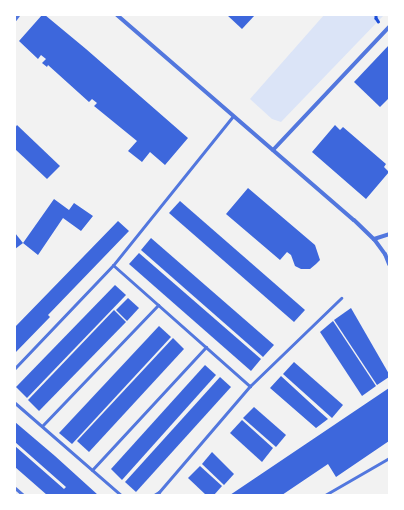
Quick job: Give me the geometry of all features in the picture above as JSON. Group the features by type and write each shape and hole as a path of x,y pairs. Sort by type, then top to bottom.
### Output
{"street":[{"path":"117,15 374,239 385,254 389,264"},
{"path":"273,150 389,27"},
{"path":"374,239 389,234"}],"lane":[{"path":"15,19 18,15"},
{"path":"15,368 113,265 233,116"},
{"path":"113,265 250,386"},
{"path":"154,495 159,492 250,386 341,298"},
{"path":"42,426 158,305"},
{"path":"92,470 206,347"},
{"path":"15,403 121,495"},
{"path":"325,495 389,458"},
{"path":"15,488 23,495"}],"shaded area":[{"path":"324,15 384,15 281,122 272,119 250,99"}],"building":[{"path":"42,15 45,15 86,49 188,138 165,165 150,152 142,162 128,151 137,141 94,106 97,103 92,99 89,102 48,65 47,67 42,63 46,59 41,55 38,59 19,41"},
{"path":"227,15 255,15 242,29"},
{"path":"389,45 389,98 380,107 354,82"},
{"path":"17,125 60,166 47,179 15,149 15,128"},
{"path":"335,125 340,130 343,127 386,164 384,167 389,172 366,199 312,152"},
{"path":"248,188 315,245 320,260 310,269 301,269 295,266 291,255 287,252 280,260 226,214"},
{"path":"54,199 69,210 74,203 93,216 81,231 63,218 38,255 23,243"},
{"path":"180,201 305,310 294,322 169,213"},
{"path":"118,221 129,231 48,315 50,317 15,353 15,327"},
{"path":"15,233 23,243 15,249"},
{"path":"151,238 274,345 263,357 141,250"},
{"path":"139,253 261,359 251,371 129,264"},
{"path":"115,285 126,295 27,398 16,387"},
{"path":"128,298 139,308 127,321 116,310"},
{"path":"351,308 389,374 389,377 377,385 334,320"},
{"path":"114,310 126,322 39,411 28,400"},
{"path":"333,321 376,386 362,396 320,332"},
{"path":"159,326 171,337 72,444 59,433"},
{"path":"173,338 184,349 89,452 77,441"},
{"path":"294,362 343,405 332,418 283,374"},
{"path":"205,365 216,375 122,480 111,469"},
{"path":"281,376 328,419 316,428 270,388"},
{"path":"220,377 231,387 136,492 125,482"},
{"path":"389,388 389,441 336,477 328,464 282,495 230,495"},
{"path":"254,407 286,435 276,447 243,418"},
{"path":"242,420 273,448 262,462 230,433"},
{"path":"15,422 98,495 47,495 15,467 15,446 64,489 66,487 15,442"},
{"path":"212,452 234,474 224,485 202,464"},
{"path":"200,466 222,486 214,495 206,495 188,478"}]}
